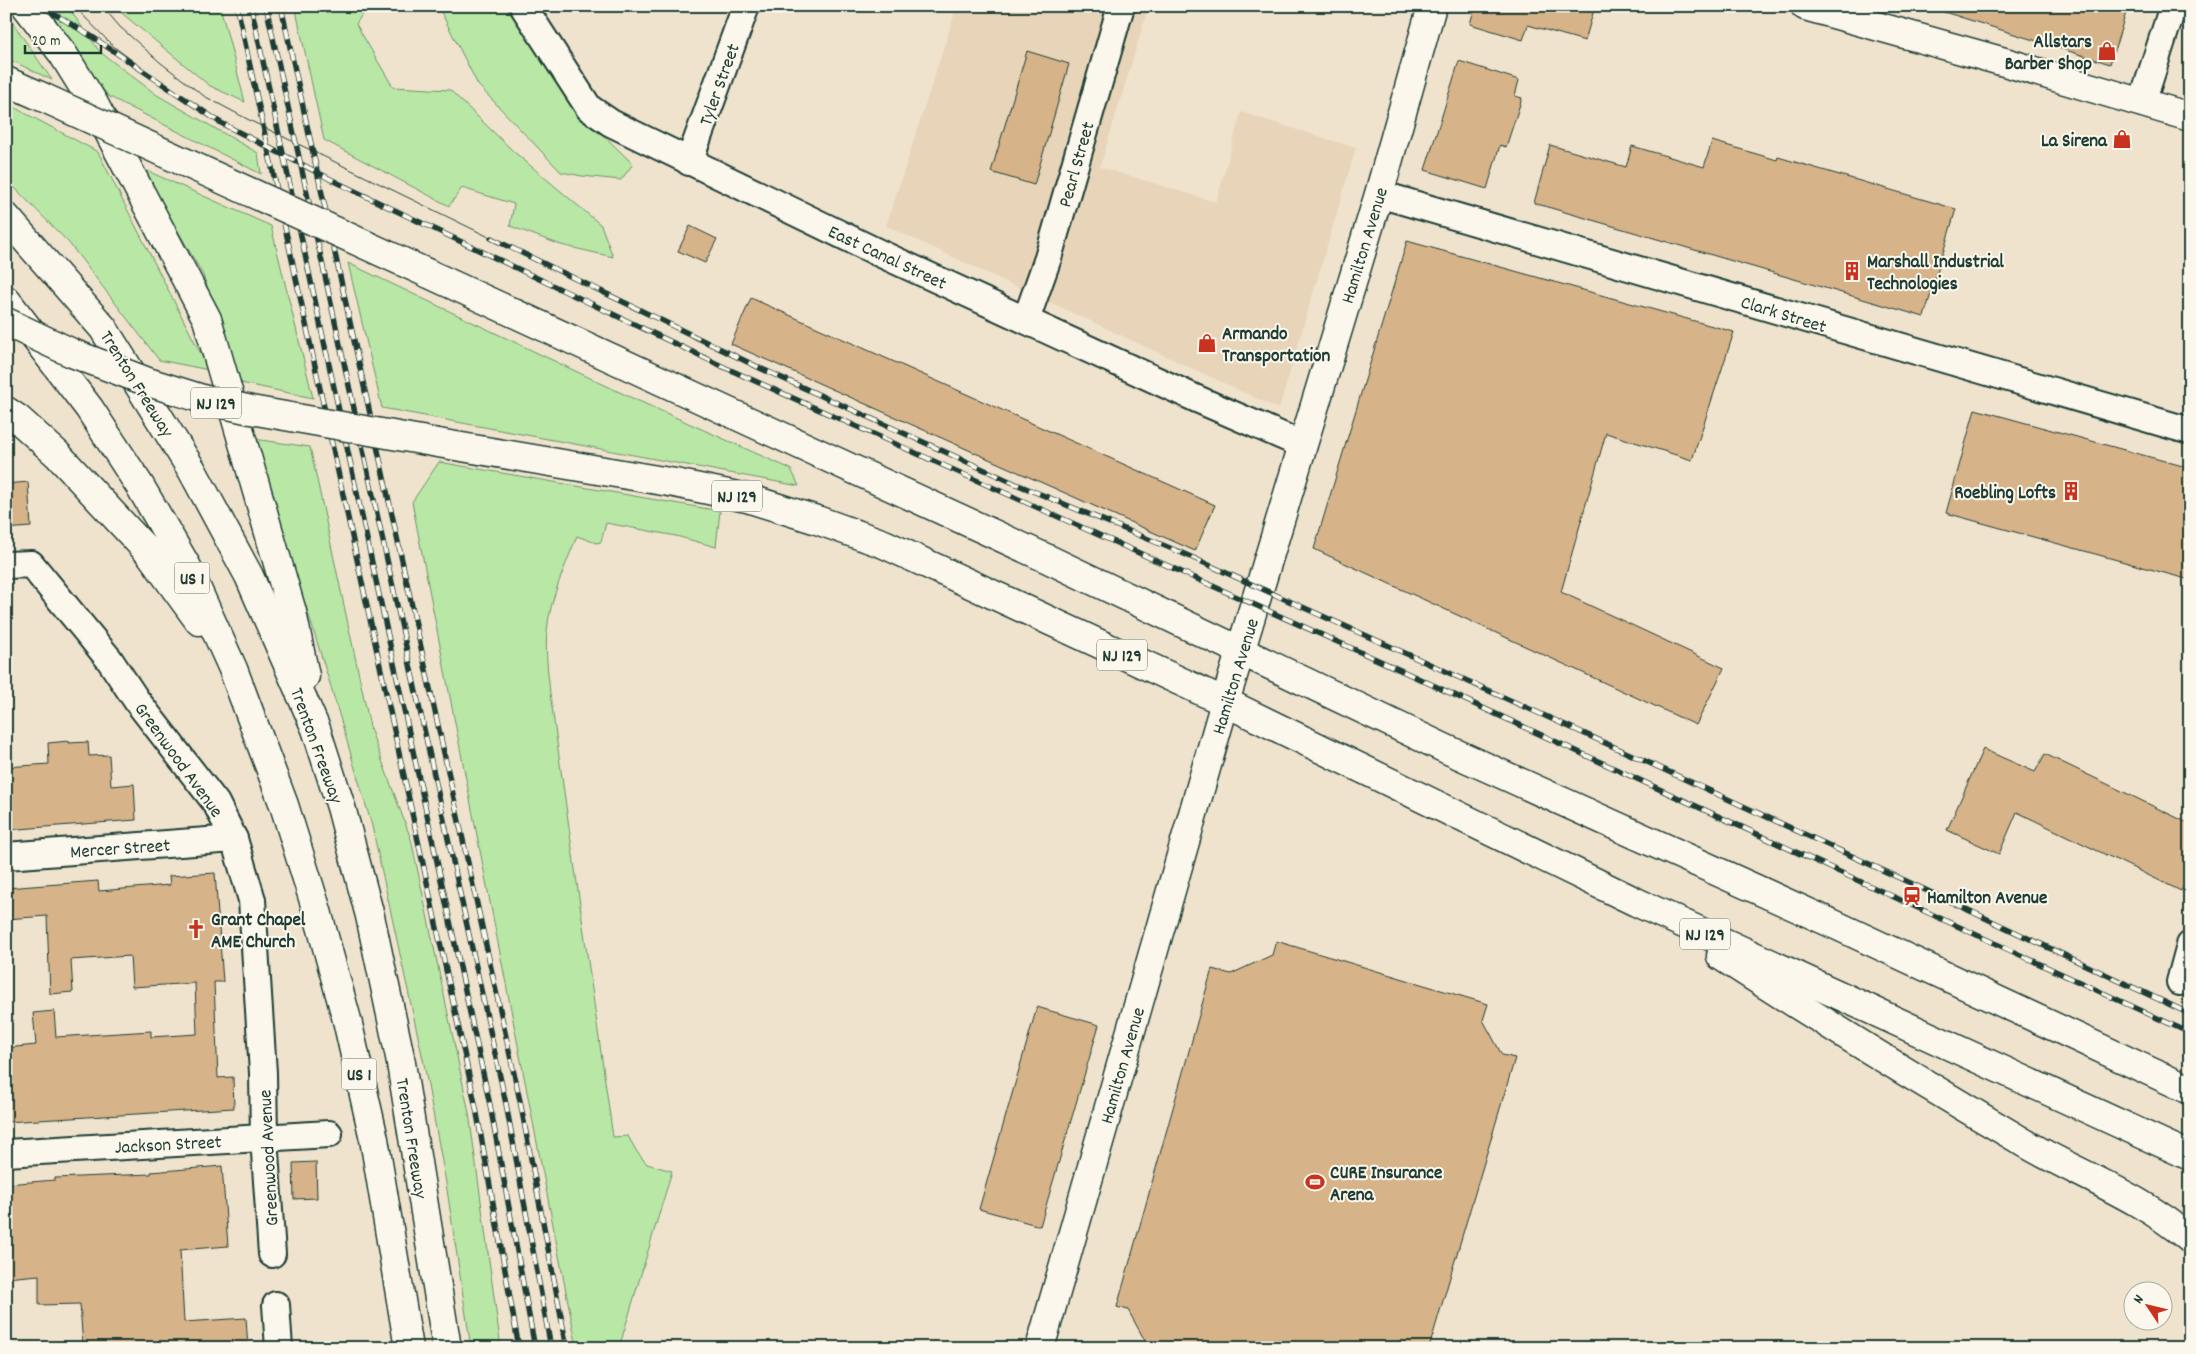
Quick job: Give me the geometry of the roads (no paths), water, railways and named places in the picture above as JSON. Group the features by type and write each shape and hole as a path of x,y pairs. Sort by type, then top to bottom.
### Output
{"main road":[{"path":"26,6 63,54 94,104 207,319 292,612 316,729"},
{"name":"Hamilton Avenue","path":"1040,1348 1225,702 1379,194 1432,6"},
{"path":"1805,6 1854,13 2190,118"},
{"path":"6,81 793,440 1426,740 1840,927 2190,1090"},
{"name":"Trenton Freeway","path":"6,217 103,328 192,470 249,576 316,729 341,807 360,880 400,1057 447,1348"},
{"name":"Trenton Freeway","path":"6,300 89,408 140,486 187,567 233,669 284,805 317,911 347,1020 374,1139 409,1348"},
{"name":"NJ 129","path":"6,322 72,353 148,382 206,400 251,410 675,483 747,498 884,544 1225,702 1636,902 2190,1156"},
{"path":"6,411 57,454 151,555 233,669"},
{"path":"1636,902 1789,1000 2032,1146 2140,1205 2190,1239"}],"street":[{"name":"Tyler Street","path":"689,162 746,6"},
{"name":"Pearl Street","path":"1026,320 1048,258 1121,6"},
{"path":"2142,103 2173,6"},
{"name":"East Canal Street","path":"530,10 589,108 611,123 689,162 1026,320 1197,399 1303,445"},
{"name":"Clark Street","path":"1379,194 2190,431"},
{"name":"Greenwood Avenue","path":"19,564 109,659 136,701 216,803 234,839 252,900 272,1254"},
{"name":"Mercer Street","path":"6,856 234,839"},
{"path":"2180,982 2190,945"},
{"name":"Jackson Street","path":"6,1154 329,1134"},
{"path":"276,1305 279,1348"}],"tram line":[{"path":"74,6 113,46 190,104"},
{"path":"102,6 120,27 161,63 204,96 251,121 491,238"}],"railway":[{"path":"41,6 91,36 221,123 338,183 726,368 1387,664 2190,1033"},
{"path":"237,6 476,1108 519,1348"},
{"path":"251,6 490,1105 535,1348"},
{"path":"266,6 506,1104 551,1348"},
{"path":"281,6 520,1101 567,1348"},
{"path":"491,238 762,369 1016,484 1182,553 1632,755 2190,1014"}],"place":[{"name":"Allstars Barber Shop","path":"2107,51"},
{"name":"La Sirena","path":"2122,139"},
{"name":"Marshall Industrial Technologies","path":"1852,271"},
{"name":"Armando Transportation","path":"1207,343"},
{"name":"Roebling Lofts","path":"2071,491"},
{"name":"Hamilton Avenue","path":"1912,896"},
{"name":"Grant Chapel AME Church","path":"196,929"},
{"name":"CURE Insurance Arena","path":"1315,1182"}]}
